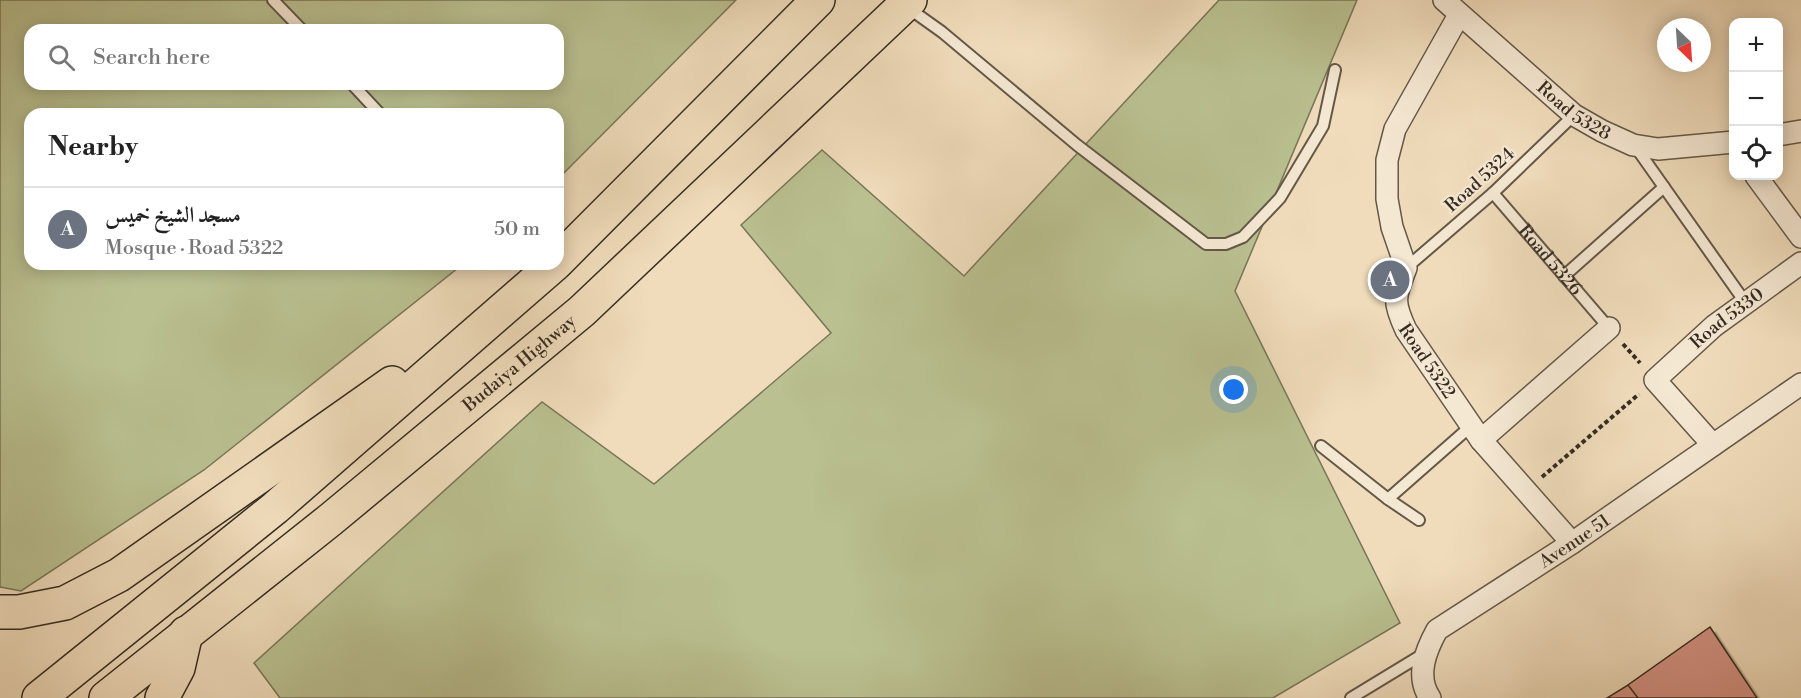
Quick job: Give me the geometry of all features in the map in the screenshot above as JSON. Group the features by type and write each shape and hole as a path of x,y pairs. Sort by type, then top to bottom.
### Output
{"main road":[{"path":"564,250 818,0"},
{"name":"Budaiya Highway","path":"106,698 330,520 582,311 907,3"},
{"path":"39,698 267,515 522,294 544,270"},
{"path":"0,612 19,612 65,603 119,575 522,294"},
{"path":"162,698 178,668 186,633"}],"street":[{"name":"Road 5328","path":"1444,0 1574,115 1602,131 1634,145 1659,149 1729,143"},
{"path":"1406,268 1392,227 1387,199 1387,160 1395,129 1459,15"},
{"path":"1783,134 1801,131"},
{"path":"1759,180 1801,237"},
{"name":"Road 5330","path":"1655,380 1693,344 1801,263"},
{"name":"Road 5322","path":"1406,268 1396,296 1398,314 1406,330 1476,433 1572,543"},
{"path":"1476,433 1609,328"},
{"path":"1655,380 1713,445"},
{"name":"Avenue 51","path":"1425,653 1437,630 1572,543 1801,384"},
{"path":"1425,653 1423,674 1430,698"}],"lane":[{"path":"273,0 296,24"},
{"path":"907,3 1077,145 1206,244 1226,244 1243,237 1280,198 1323,126 1335,70"},
{"path":"358,90 374,108"},
{"name":"Road 5324","path":"1406,268 1493,193 1574,115"},
{"path":"1634,145 1745,303"},
{"path":"1564,276 1664,187"},
{"name":"Road 5326","path":"1493,193 1609,328"},
{"path":"1388,499 1476,433"},
{"path":"1321,446 1388,499 1419,520"},
{"name":"Avenue 51","path":"1351,698 1425,653"}],"path":[{"path":"1526,490 1655,380 1609,328"}],"green space":[{"path":"0,0 736,0 564,173 564,108 24,108 24,270 455,270 204,470 21,591 0,587"},
{"path":"1219,0 1357,0 1235,291 1400,623 1273,698 280,698 254,663 542,402 654,484 831,333 741,225 822,150 964,276"}],"building":[{"path":"1710,627 1757,698 1638,698 1628,685"},
{"path":"1628,685 1638,698 1607,698"}],"place":[{"name":"مسجد الشيخ خميس","path":"1390,280"}]}
